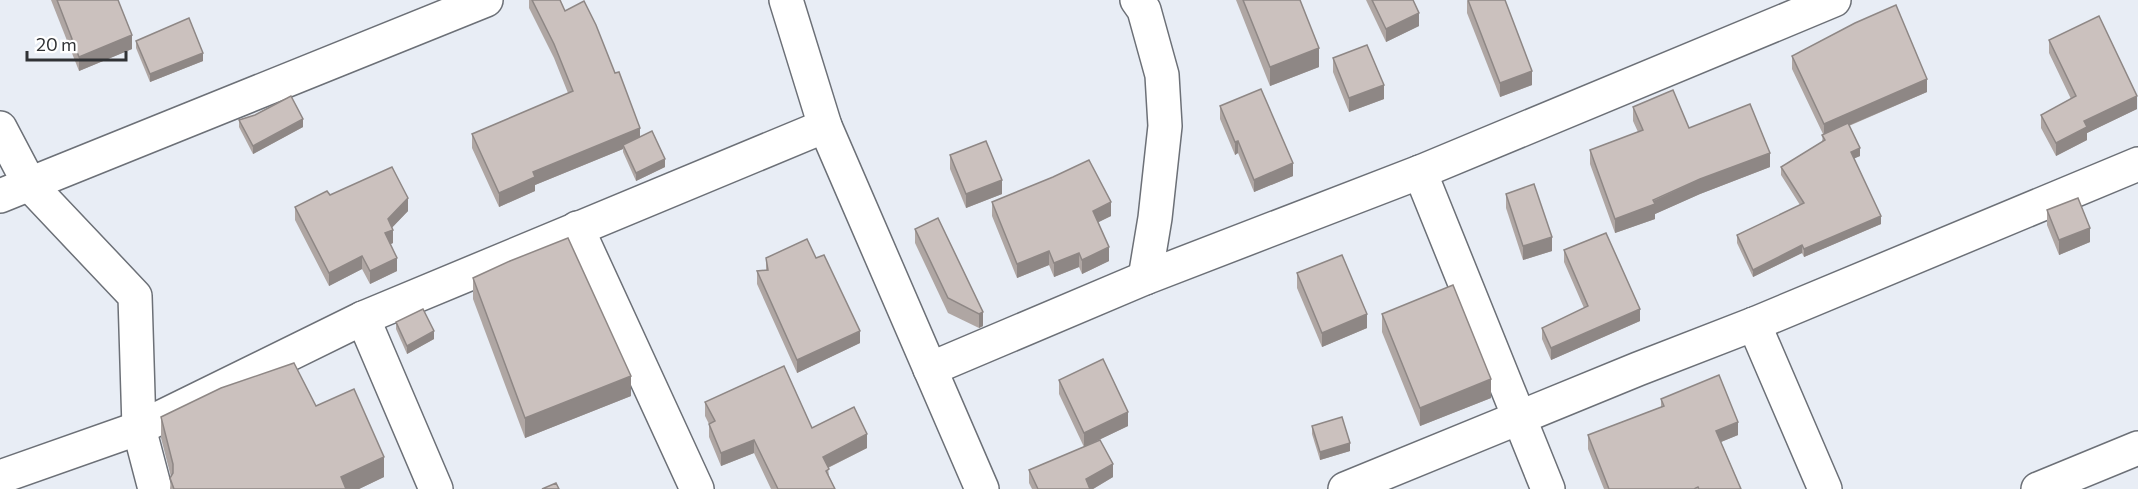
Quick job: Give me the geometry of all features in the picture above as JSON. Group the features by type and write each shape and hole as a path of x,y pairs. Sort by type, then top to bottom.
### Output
{"street":[{"path":"15,191 486,0"},
{"path":"786,0 825,126 982,489"},
{"path":"930,369 1145,279 1420,172 1833,0"},
{"path":"1145,279 1155,218 1165,126 1162,75 1149,3"},
{"path":"0,477 139,428 363,318 825,126"},
{"path":"0,128 15,191 135,297 139,428 156,489"},
{"path":"1344,489 1754,324 2138,164"},
{"path":"1420,172 1548,489"},
{"path":"577,228 697,489"},
{"path":"363,318 436,489"},
{"path":"1754,324 1825,489"},
{"path":"2038,489 2138,448"}],"building":[{"path":"57,0 118,0 132,35 79,57"},
{"path":"532,0 560,0 565,11 584,1 615,73 619,72 640,128 533,172 535,177 499,193 472,134 573,91 554,44"},
{"path":"1243,0 1300,0 1319,48 1270,67"},
{"path":"1372,0 1413,0 1419,13 1386,29"},
{"path":"1468,0 1505,0 1532,71 1500,83"},
{"path":"1896,5 1927,79 1824,124 1792,56 1855,23"},
{"path":"2099,16 2137,96 2084,121 2087,127 2056,143 2041,115 2076,96 2049,40"},
{"path":"189,18 203,53 150,74 136,41"},
{"path":"1367,45 1384,85 1349,98 1333,58"},
{"path":"1261,89 1293,163 1254,180 1220,106"},
{"path":"1673,90 1689,128 1750,104 1770,153 1700,179 1653,200 1655,204 1615,219 1590,150 1643,130 1633,107"},
{"path":"291,96 303,119 253,146 239,120 255,115"},
{"path":"1848,123 1860,148 1851,152 1881,216 1804,249 1802,245 1753,270 1737,235 1804,203 1781,167 1825,140 1822,135"},
{"path":"652,131 665,159 636,173 623,145"},
{"path":"986,141 1002,180 966,194 950,155"},
{"path":"1089,160 1111,202 1093,211 1109,247 1082,260 1079,253 1054,263 1049,251 1017,264 992,202"},
{"path":"392,167 408,198 388,219 393,230 385,233 397,258 370,271 362,256 329,273 295,207 327,191 330,195"},
{"path":"1534,184 1552,237 1523,246 1506,194"},
{"path":"2078,198 2090,228 2059,240 2047,210"},
{"path":"938,218 983,312 979,314 948,298 915,229"},
{"path":"1606,233 1640,309 1551,348 1542,328 1588,306 1564,250"},
{"path":"568,238 631,376 525,418 473,278"},
{"path":"807,239 816,258 824,255 860,331 797,360 757,271 768,270 766,258"},
{"path":"1342,255 1367,314 1322,333 1297,273"},
{"path":"1453,285 1491,379 1420,408 1382,314"},
{"path":"423,309 434,331 407,346 396,322"},
{"path":"1103,359 1128,412 1084,433 1059,380"},
{"path":"294,363 316,406 354,389 384,457 341,477 346,489 174,489 170,478 173,473 173,464 161,417 221,388"},
{"path":"784,366 812,428 854,407 867,434 823,457 829,469 826,471 835,489 778,489 754,440 721,453 709,424 715,421 705,402"},
{"path":"1719,375 1738,422 1716,431 1741,489 1699,489 1698,487 1694,489 1609,489 1588,435 1664,406 1661,399"},
{"path":"1342,417 1350,443 1320,452 1312,426"},
{"path":"1100,440 1113,464 1086,479 1090,489 1038,489 1029,470"},
{"path":"556,483 559,489 542,489"}]}
